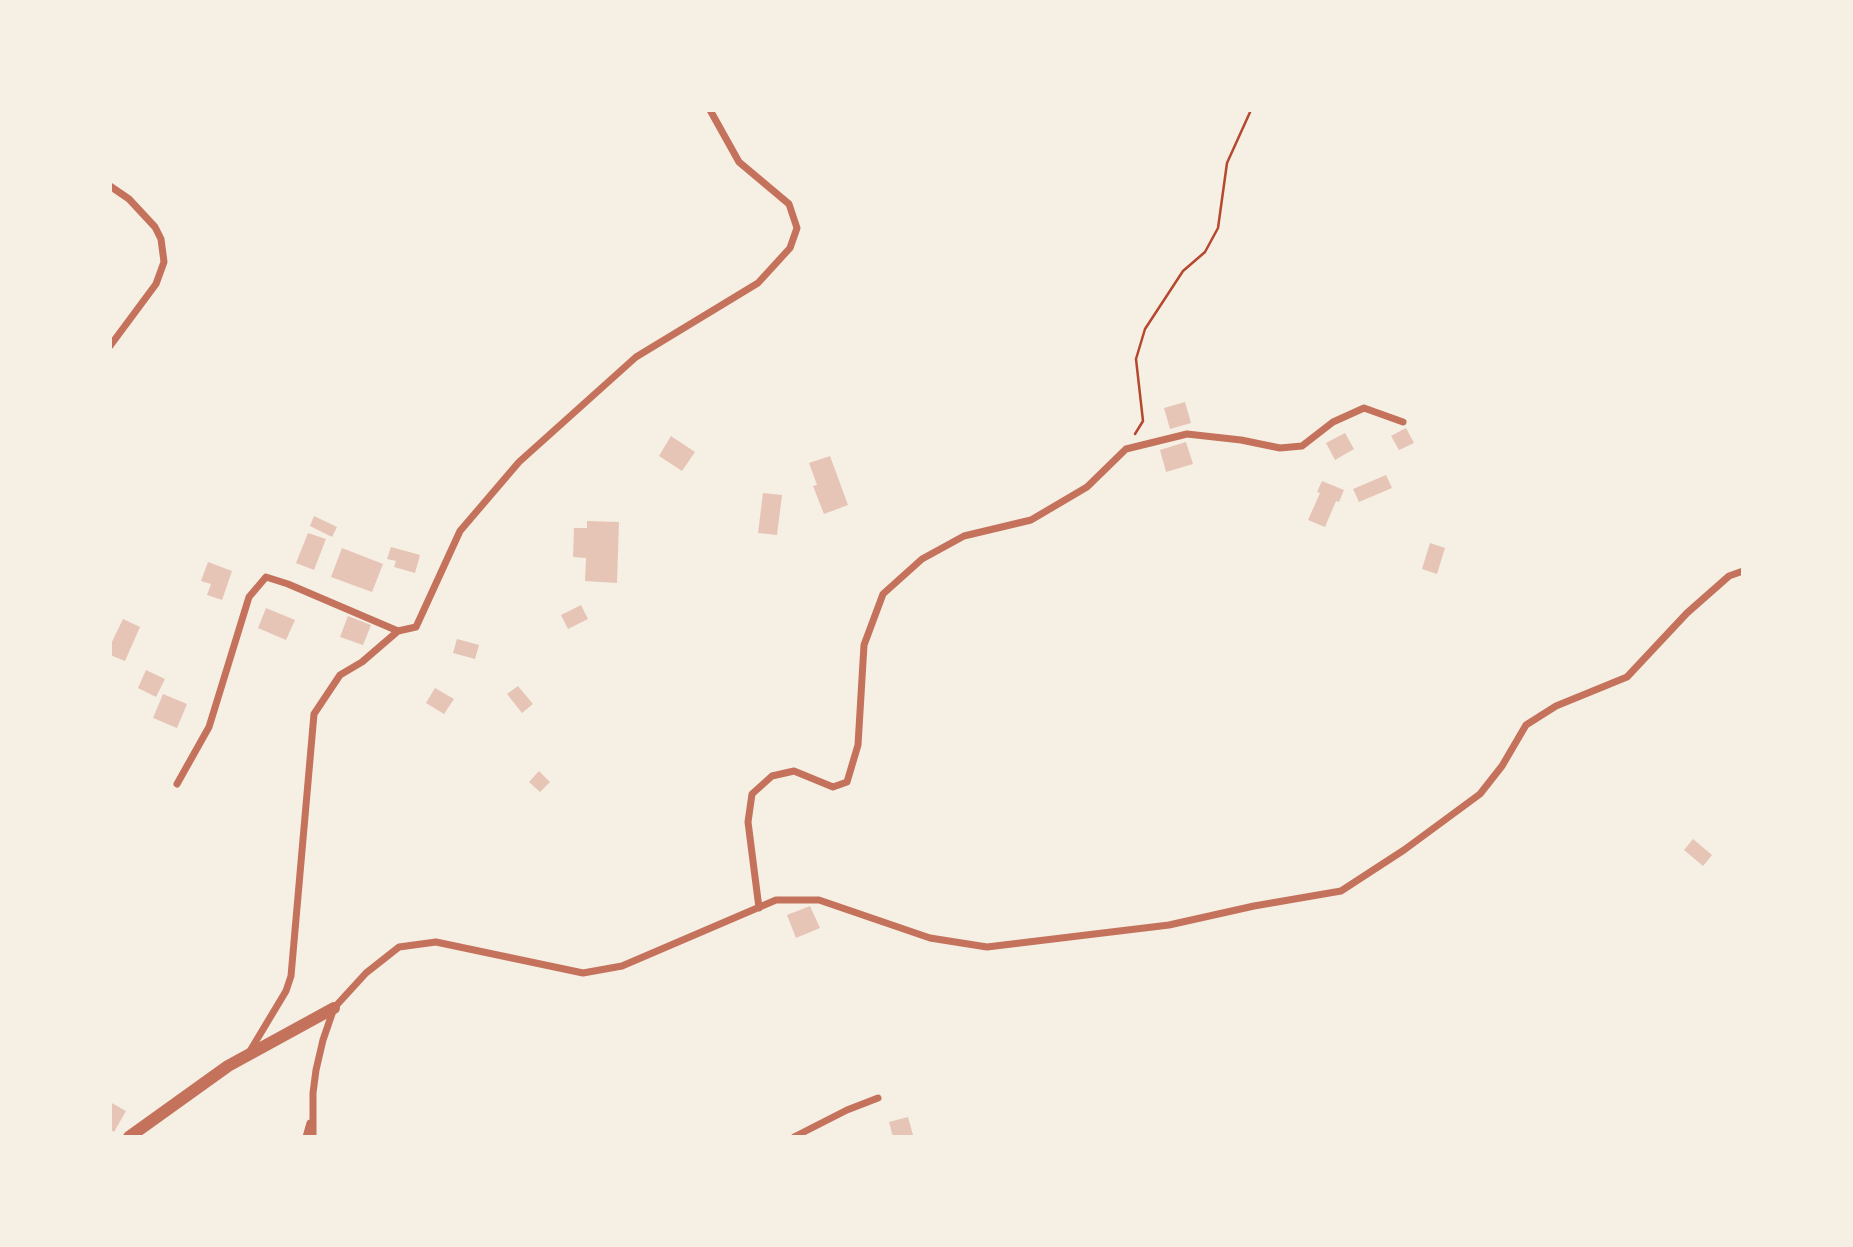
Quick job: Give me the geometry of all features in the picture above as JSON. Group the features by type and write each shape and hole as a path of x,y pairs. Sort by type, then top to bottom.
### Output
{"street":[{"path":"247,1055 286,991 291,976 314,714 340,675 362,662 398,631 416,627 460,531 519,461 636,357 758,283 790,248 797,228 789,204 739,162 710,110"},
{"path":"110,186 129,199 155,227 161,239 164,262 156,284 110,346"},
{"path":"760,908 748,822 752,794 772,776 794,771 832,787 848,782 858,745 864,645 883,594 922,559 964,536 1031,520 1087,488 1126,449 1187,434 1241,439 1280,449 1302,446 1333,422 1364,408 1403,422"},
{"path":"130,1137 206,1080 334,1008 366,973 399,947 436,942 583,973 622,966 776,900 819,900 930,937 987,947 1169,925 1254,906 1341,891 1404,850 1480,794 1502,765 1526,725 1556,706 1627,677 1687,613 1729,576 1743,571"},
{"path":"177,784 209,727 249,597 266,577 398,631"},
{"path":"313,1137 316,1070 334,1008"},
{"path":"794,1137 847,1110 878,1098"},
{"path":"306,1137 312,1115"}],"path":[{"path":"1126,449 1143,421 1136,359 1145,329 1183,271 1205,252 1218,228 1227,163 1251,110"}],"building":[{"path":"1185,402 1191,423 1170,429 1164,408"},
{"path":"1406,428 1414,443 1399,450 1391,436"},
{"path":"1345,433 1354,449 1335,460 1326,443"},
{"path":"671,436 695,452 682,471 659,456"},
{"path":"1186,442 1193,464 1166,472 1160,450"},
{"path":"830,456 848,505 824,514 813,486 817,485 809,463"},
{"path":"1386,475 1392,488 1359,502 1353,489"},
{"path":"1322,481 1344,490 1325,527 1308,520 1320,493 1317,492"},
{"path":"763,493 782,495 777,535 758,533"},
{"path":"314,516 337,527 332,537 310,526"},
{"path":"587,521 619,522 617,583 585,581 586,558 573,557 574,528 587,528"},
{"path":"308,533 326,539 314,570 296,563"},
{"path":"1430,543 1445,548 1437,574 1422,569"},
{"path":"391,547 420,555 415,573 394,567 396,561 387,559"},
{"path":"342,548 383,564 372,592 331,577"},
{"path":"208,562 232,571 222,600 207,595 211,584 201,581"},
{"path":"581,605 588,619 568,629 561,615"},
{"path":"266,608 295,620 286,640 258,628"},
{"path":"348,616 371,625 363,645 340,637"},
{"path":"123,619 140,627 125,661 110,655 110,646"},
{"path":"457,639 479,645 475,659 453,653"},
{"path":"146,670 165,679 156,697 138,688"},
{"path":"518,686 533,704 522,713 507,694"},
{"path":"435,688 454,699 444,714 426,703"},
{"path":"163,694 187,704 177,728 153,718"},
{"path":"539,771 550,782 540,792 529,782"},
{"path":"1693,839 1712,855 1703,866 1684,850"},
{"path":"810,906 820,928 796,938 787,915"},
{"path":"110,1102 126,1111 114,1132 110,1129"},
{"path":"908,1117 913,1135 893,1137 889,1122"}]}
